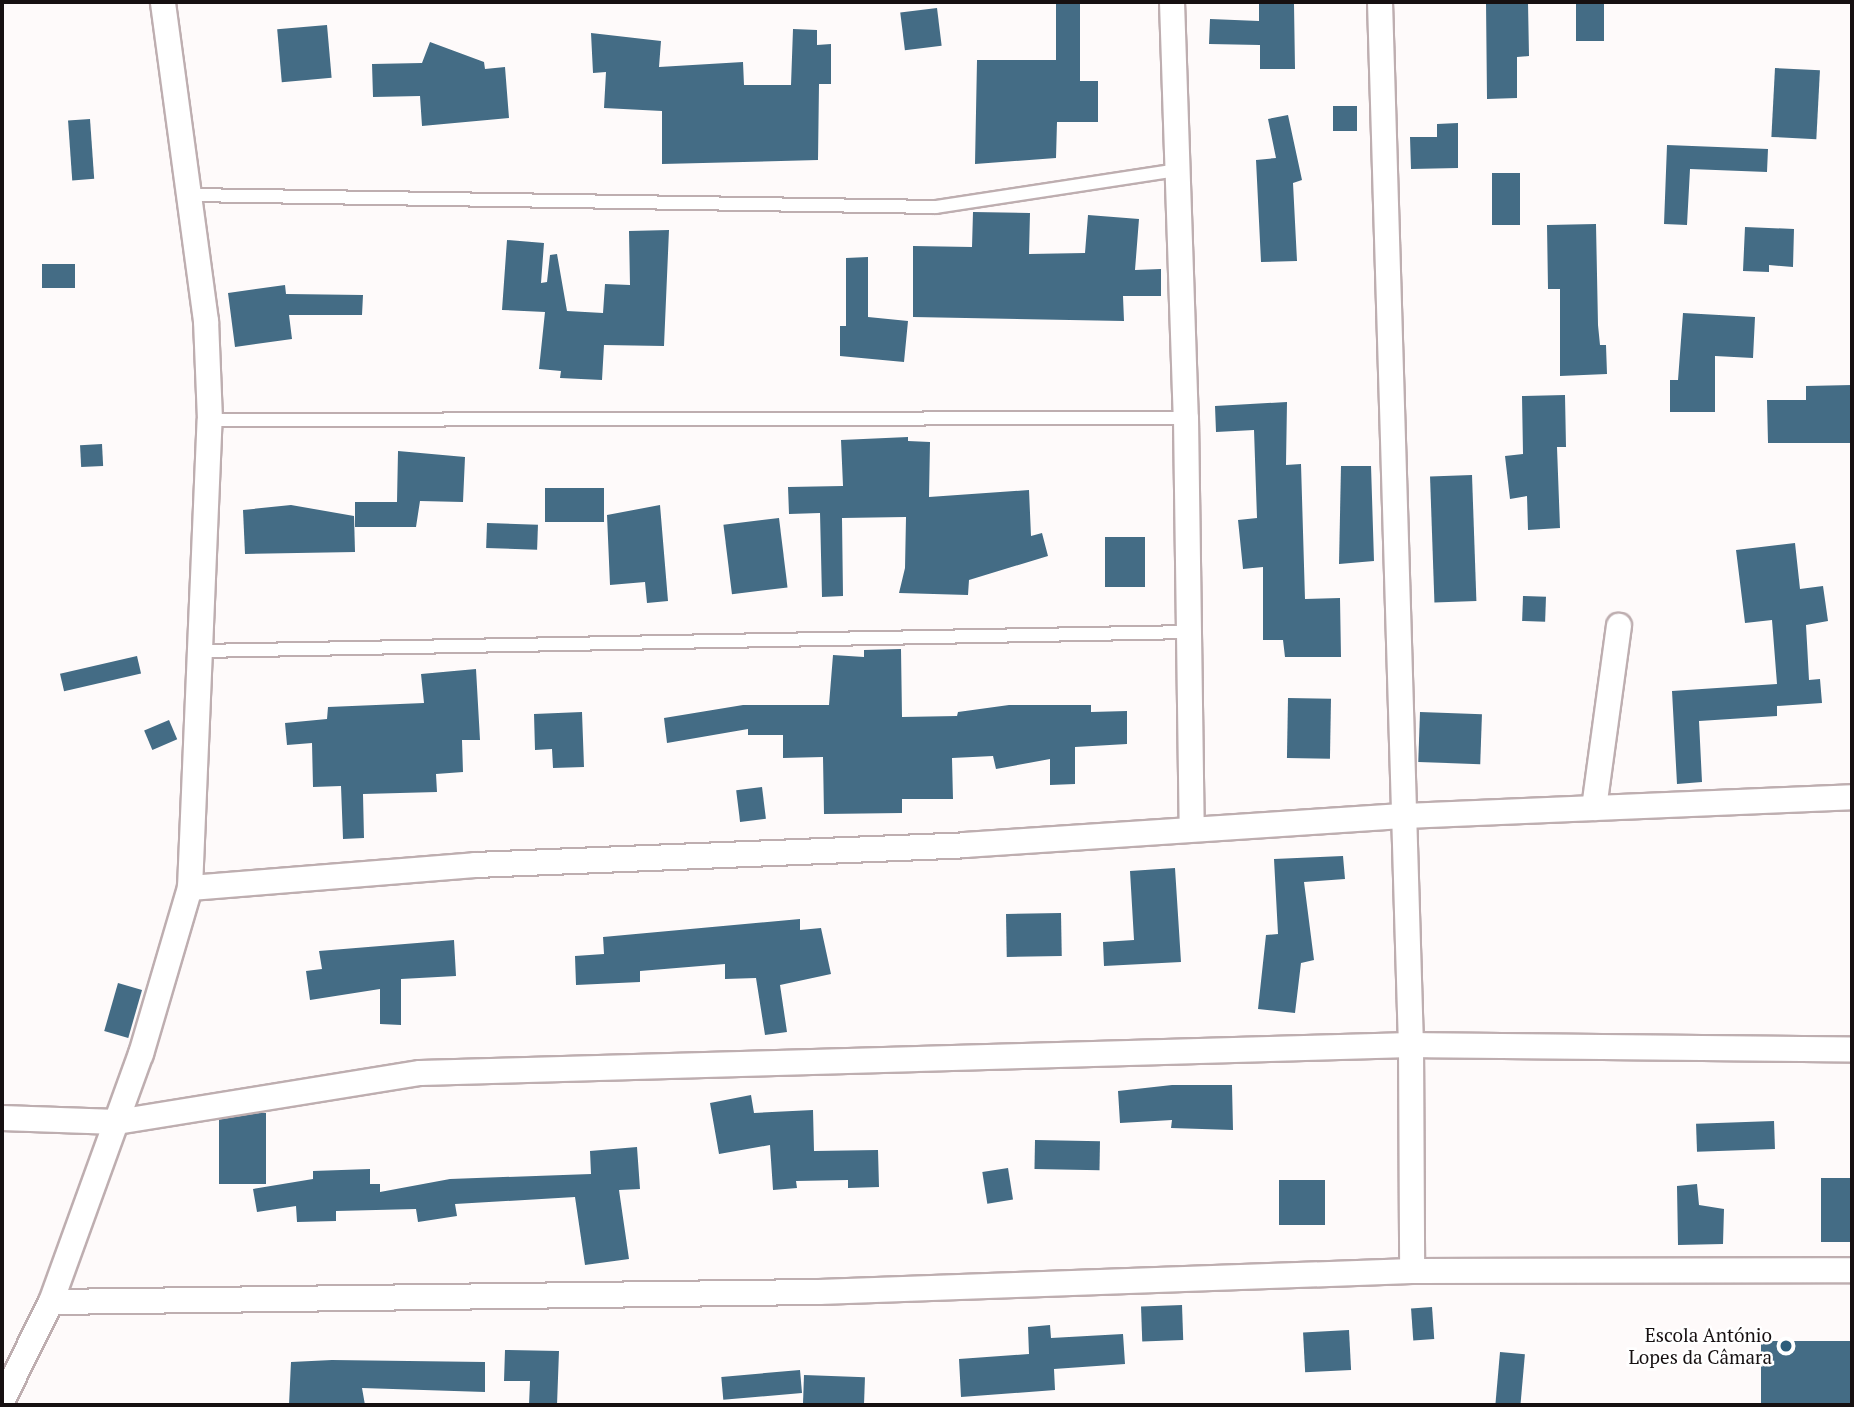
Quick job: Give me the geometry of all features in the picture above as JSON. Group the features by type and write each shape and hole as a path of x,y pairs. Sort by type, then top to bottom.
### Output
{"street":[{"path":"2,1401 51,1302 117,1122 190,888 210,420 206,321 163,2"},
{"path":"1171,2 1186,418 1192,829"},
{"path":"1380,2 1411,1045 1412,1271"},
{"path":"1594,808 1619,626"},
{"path":"190,888 475,865 965,845 1405,816 1852,797"},
{"path":"2,1118 117,1122 420,1073 1411,1045 1852,1049"},
{"path":"51,1302 819,1292 1412,1271 1852,1270"}],"lane":[{"path":"189,195 936,207 1177,170"},
{"path":"210,420 1186,418"},
{"path":"200,651 1189,632"}],"building":[{"path":"1056,2 1080,2 1080,81 1098,81 1098,122 1057,122 1056,158 975,164 977,60 1056,60"},
{"path":"1486,2 1528,2 1529,56 1517,57 1517,98 1487,99"},
{"path":"1576,2 1604,2 1604,41 1576,41"},
{"path":"1259,4 1294,4 1295,69 1260,69 1260,45 1209,44 1210,19 1259,21"},
{"path":"937,8 942,46 905,50 900,13"},
{"path":"327,25 332,78 282,82 277,29"},
{"path":"793,29 817,30 817,45 831,44 831,84 819,84 818,160 662,164 662,111 604,108 606,72 593,73 591,33 661,41 659,67 743,62 744,85 791,85"},
{"path":"430,42 484,62 485,69 505,67 509,118 422,126 420,96 373,97 372,64 422,63"},
{"path":"1775,68 1820,70 1816,139 1771,137"},
{"path":"1333,106 1357,106 1357,131 1333,131"},
{"path":"1288,115 1302,180 1293,183 1297,261 1261,262 1256,160 1276,158 1268,119"},
{"path":"90,119 94,179 72,180 68,121"},
{"path":"1458,123 1458,168 1411,169 1410,137 1437,137 1437,124"},
{"path":"1667,145 1768,149 1767,172 1690,169 1687,225 1664,224"},
{"path":"1492,173 1520,173 1520,225 1492,225"},
{"path":"973,212 1030,213 1029,254 1085,253 1088,215 1139,219 1135,270 1161,269 1161,296 1123,296 1124,321 913,317 913,246 972,247"},
{"path":"1596,224 1598,325 1600,345 1606,345 1607,374 1560,376 1560,289 1548,289 1547,225"},
{"path":"1745,227 1794,229 1793,267 1769,265 1769,272 1743,271"},
{"path":"669,230 664,346 604,345 602,380 560,378 561,371 539,369 545,312 502,310 507,240 544,243 541,283 547,282 550,255 557,254 567,311 603,313 605,284 630,285 629,231"},
{"path":"868,257 868,317 908,321 904,362 840,356 840,326 846,326 846,258"},
{"path":"42,264 75,264 75,288 42,288"},
{"path":"285,285 286,294 363,295 362,315 289,315 292,339 235,347 228,293"},
{"path":"1683,313 1755,317 1753,358 1715,356 1715,412 1670,412 1670,380 1678,380"},
{"path":"1852,385 1852,443 1768,443 1767,400 1806,400 1806,386"},
{"path":"1565,395 1566,447 1557,447 1560,528 1528,530 1527,496 1510,499 1505,456 1523,454 1522,396"},
{"path":"1287,402 1286,465 1301,464 1305,599 1340,598 1341,657 1285,657 1283,640 1263,640 1263,567 1243,569 1238,520 1257,518 1254,430 1216,432 1215,406"},
{"path":"908,437 908,441 930,442 929,497 1029,490 1031,536 1042,533 1048,556 969,580 968,595 899,593 905,568 906,517 842,518 843,596 822,597 820,513 789,514 788,487 843,486 841,440"},
{"path":"102,444 103,466 81,467 80,445"},
{"path":"398,451 465,457 463,502 420,501 416,527 355,527 355,502 397,502"},
{"path":"1341,466 1371,466 1374,561 1339,564"},
{"path":"1472,475 1476,601 1434,602 1430,476"},
{"path":"545,488 604,488 604,522 545,522"},
{"path":"291,505 354,516 355,552 245,554 243,510"},
{"path":"660,505 668,601 647,603 645,582 610,585 607,515"},
{"path":"779,518 788,587 732,594 723,525"},
{"path":"487,523 538,525 537,550 486,548"},
{"path":"1105,537 1145,537 1145,587 1105,587"},
{"path":"1795,543 1800,589 1823,586 1828,621 1806,625 1809,680 1820,679 1822,703 1777,706 1777,716 1699,721 1702,782 1677,784 1672,691 1777,684 1772,620 1745,623 1736,550"},
{"path":"1523,596 1546,597 1545,622 1522,621"},
{"path":"901,649 902,717 957,716 958,712 1009,705 1091,705 1091,712 1127,711 1127,744 1075,747 1075,784 1050,785 1050,759 996,769 993,756 952,758 953,799 902,799 902,813 824,814 823,757 783,758 783,735 748,735 748,729 667,743 664,718 743,705 829,705 833,655 864,657 864,650"},
{"path":"137,656 141,674 64,691 60,674"},
{"path":"476,669 480,740 462,740 463,772 436,774 437,792 363,794 364,838 343,839 341,786 313,787 312,743 287,745 285,723 327,719 328,707 424,703 421,674"},
{"path":"1288,698 1331,699 1330,759 1287,758"},
{"path":"582,712 584,767 553,768 552,749 535,750 534,714"},
{"path":"1420,712 1482,714 1480,764 1418,762"},
{"path":"169,720 177,739 152,750 144,731"},
{"path":"762,787 766,819 740,822 736,790"},
{"path":"1343,856 1345,879 1304,882 1314,960 1301,963 1295,1013 1258,1009 1266,935 1278,934 1274,859"},
{"path":"1175,868 1181,962 1104,966 1103,942 1134,940 1130,871"},
{"path":"1061,913 1062,956 1007,957 1006,914"},
{"path":"800,919 800,930 821,928 831,974 780,985 787,1032 765,1035 756,978 725,979 725,964 640,971 640,982 576,985 575,956 604,954 603,937"},
{"path":"454,940 456,976 401,979 401,1025 380,1024 380,989 310,1000 306,971 322,969 319,951"},
{"path":"118,983 142,990 128,1038 104,1031"},
{"path":"1172,1085 1232,1085 1233,1130 1171,1128 1172,1120 1120,1123 1118,1091"},
{"path":"751,1095 754,1113 813,1110 814,1151 878,1150 879,1187 848,1188 848,1180 796,1181 797,1188 773,1190 770,1145 719,1154 710,1103"},
{"path":"219,1113 266,1113 266,1184 219,1184"},
{"path":"1774,1121 1775,1149 1697,1152 1696,1124"},
{"path":"1035,1140 1100,1141 1099,1170 1034,1169"},
{"path":"637,1147 640,1189 619,1190 629,1259 585,1265 575,1197 455,1204 457,1216 418,1222 416,1209 336,1211 336,1221 297,1222 296,1206 257,1212 253,1189 313,1179 313,1171 370,1169 370,1184 380,1184 380,1192 450,1179 591,1174 590,1151"},
{"path":"1008,1168 1013,1200 987,1204 982,1172"},
{"path":"1821,1178 1852,1178 1852,1242 1821,1242"},
{"path":"1279,1180 1325,1180 1325,1225 1279,1225"},
{"path":"1697,1184 1699,1205 1724,1209 1723,1244 1678,1245 1677,1186"},
{"path":"1182,1305 1183,1340 1142,1341 1141,1306"},
{"path":"1432,1307 1434,1339 1413,1340 1411,1308"},
{"path":"1050,1325 1051,1338 1123,1334 1125,1364 1054,1369 1055,1390 961,1397 959,1359 1029,1354 1028,1327"},
{"path":"1349,1330 1351,1370 1305,1372 1303,1332"},
{"path":"1761,1341 1852,1341 1852,1405 1761,1405"},
{"path":"505,1350 559,1351 557,1405 529,1405 530,1381 504,1381"},
{"path":"1500,1352 1525,1354 1520,1405 1495,1405"},
{"path":"291,1362 485,1362 485,1392 362,1388 365,1405 289,1405"},
{"path":"800,1370 802,1393 723,1400 721,1377"},
{"path":"804,1375 865,1377 864,1405 803,1405"}],"place":[{"name":"Escola António Lopes da Câmara","path":"1786,1346"}]}
